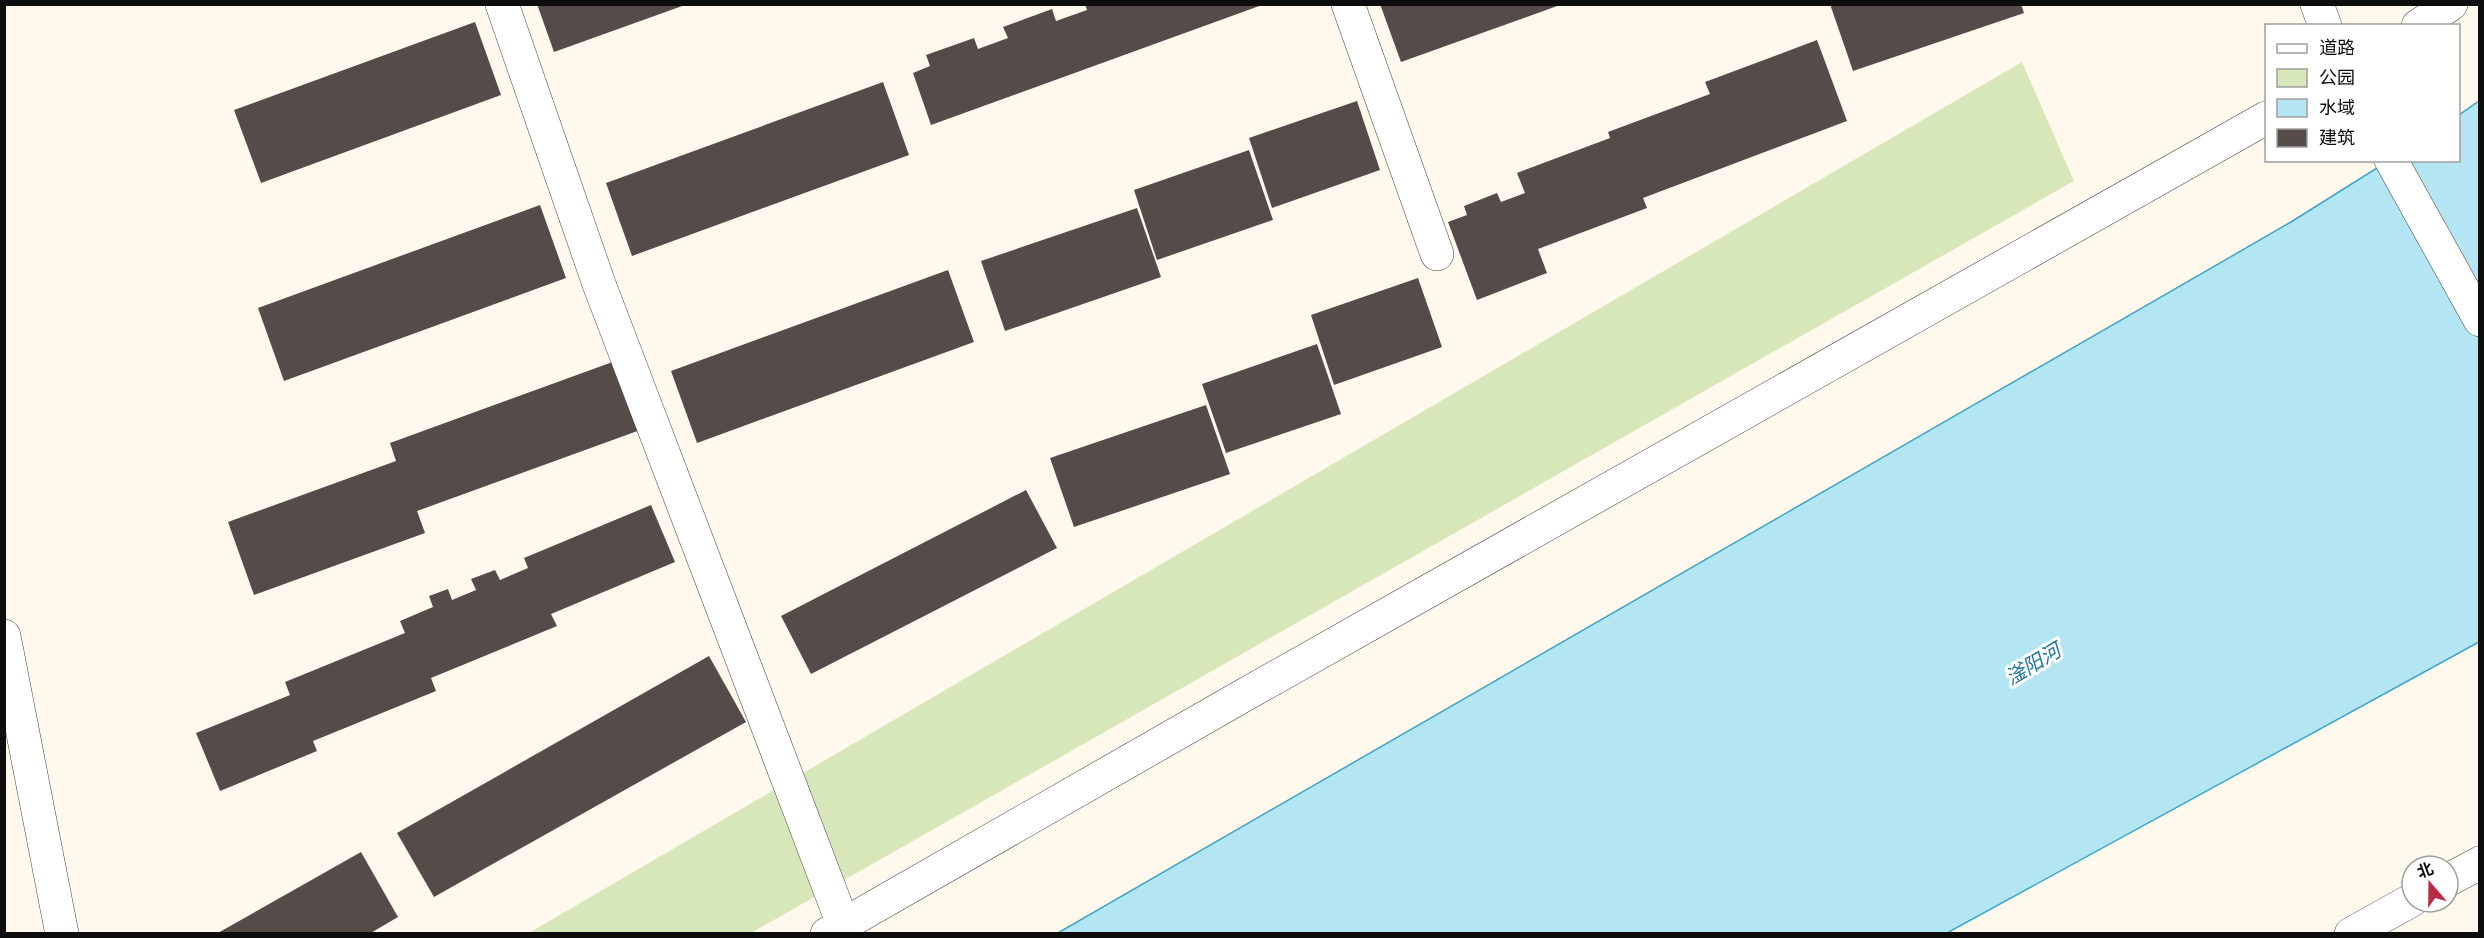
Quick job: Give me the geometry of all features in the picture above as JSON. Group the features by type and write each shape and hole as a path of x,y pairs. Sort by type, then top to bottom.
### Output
{"street":[{"path":"502,4 599,284 835,929 2265,119"},
{"path":"1348,4 1437,254"},
{"path":"2317,4 2324,24"},
{"path":"2421,24 2451,4"},
{"path":"2392,162 2480,320"},
{"path":"4,636 62,933"},
{"path":"2460,874 2480,863"},
{"path":"2351,933 2400,906"}],"green space":[{"path":"2022,62 2074,181 751,933 527,934"}],"water":[{"name":"滏阳河","path":"2479,101 2479,642 1947,933 1056,934 2291,222 2386,162 2460,162 2460,114"}],"building":[{"path":"537,4 685,4 685,5 554,52"},
{"path":"1085,4 1262,5 931,125 913,73 930,66 926,55 974,38 978,49 1008,38 1003,27 1052,9 1056,21 1087,10"},
{"path":"1380,4 1560,4 1560,5 1401,62"},
{"path":"1830,4 2021,4 2024,13 1853,71"},
{"path":"475,22 501,95 261,183 234,110"},
{"path":"1817,40 1847,121 1643,198 1647,208 1538,249 1547,273 1477,300 1448,222 1467,215 1464,206 1497,193 1501,202 1525,193 1517,173 1610,138 1608,132 1710,94 1705,82"},
{"path":"883,82 909,155 632,256 606,183"},
{"path":"1357,101 1380,170 1272,208 1249,138"},
{"path":"1249,150 1273,220 1157,260 1134,190"},
{"path":"540,205 566,278 284,381 258,308"},
{"path":"1137,208 1161,277 1005,331 981,261"},
{"path":"948,270 974,342 697,443 671,371"},
{"path":"1418,278 1442,347 1334,385 1311,315"},
{"path":"1317,344 1341,414 1226,453 1202,384"},
{"path":"618,360 643,429 417,511 425,533 254,595 228,522 396,461 390,443"},
{"path":"1206,405 1230,474 1074,527 1050,458"},
{"path":"1026,490 1057,548 811,674 781,616"},
{"path":"651,505 675,562 551,614 557,626 431,678 436,691 313,741 317,751 220,791 196,733 290,695 285,682 405,633 400,621 433,607 429,596 448,589 452,600 476,590 471,579 495,570 500,580 528,568 524,558"},
{"path":"709,656 746,722 434,897 397,833"},
{"path":"361,852 398,917 369,934 216,934"}]}
